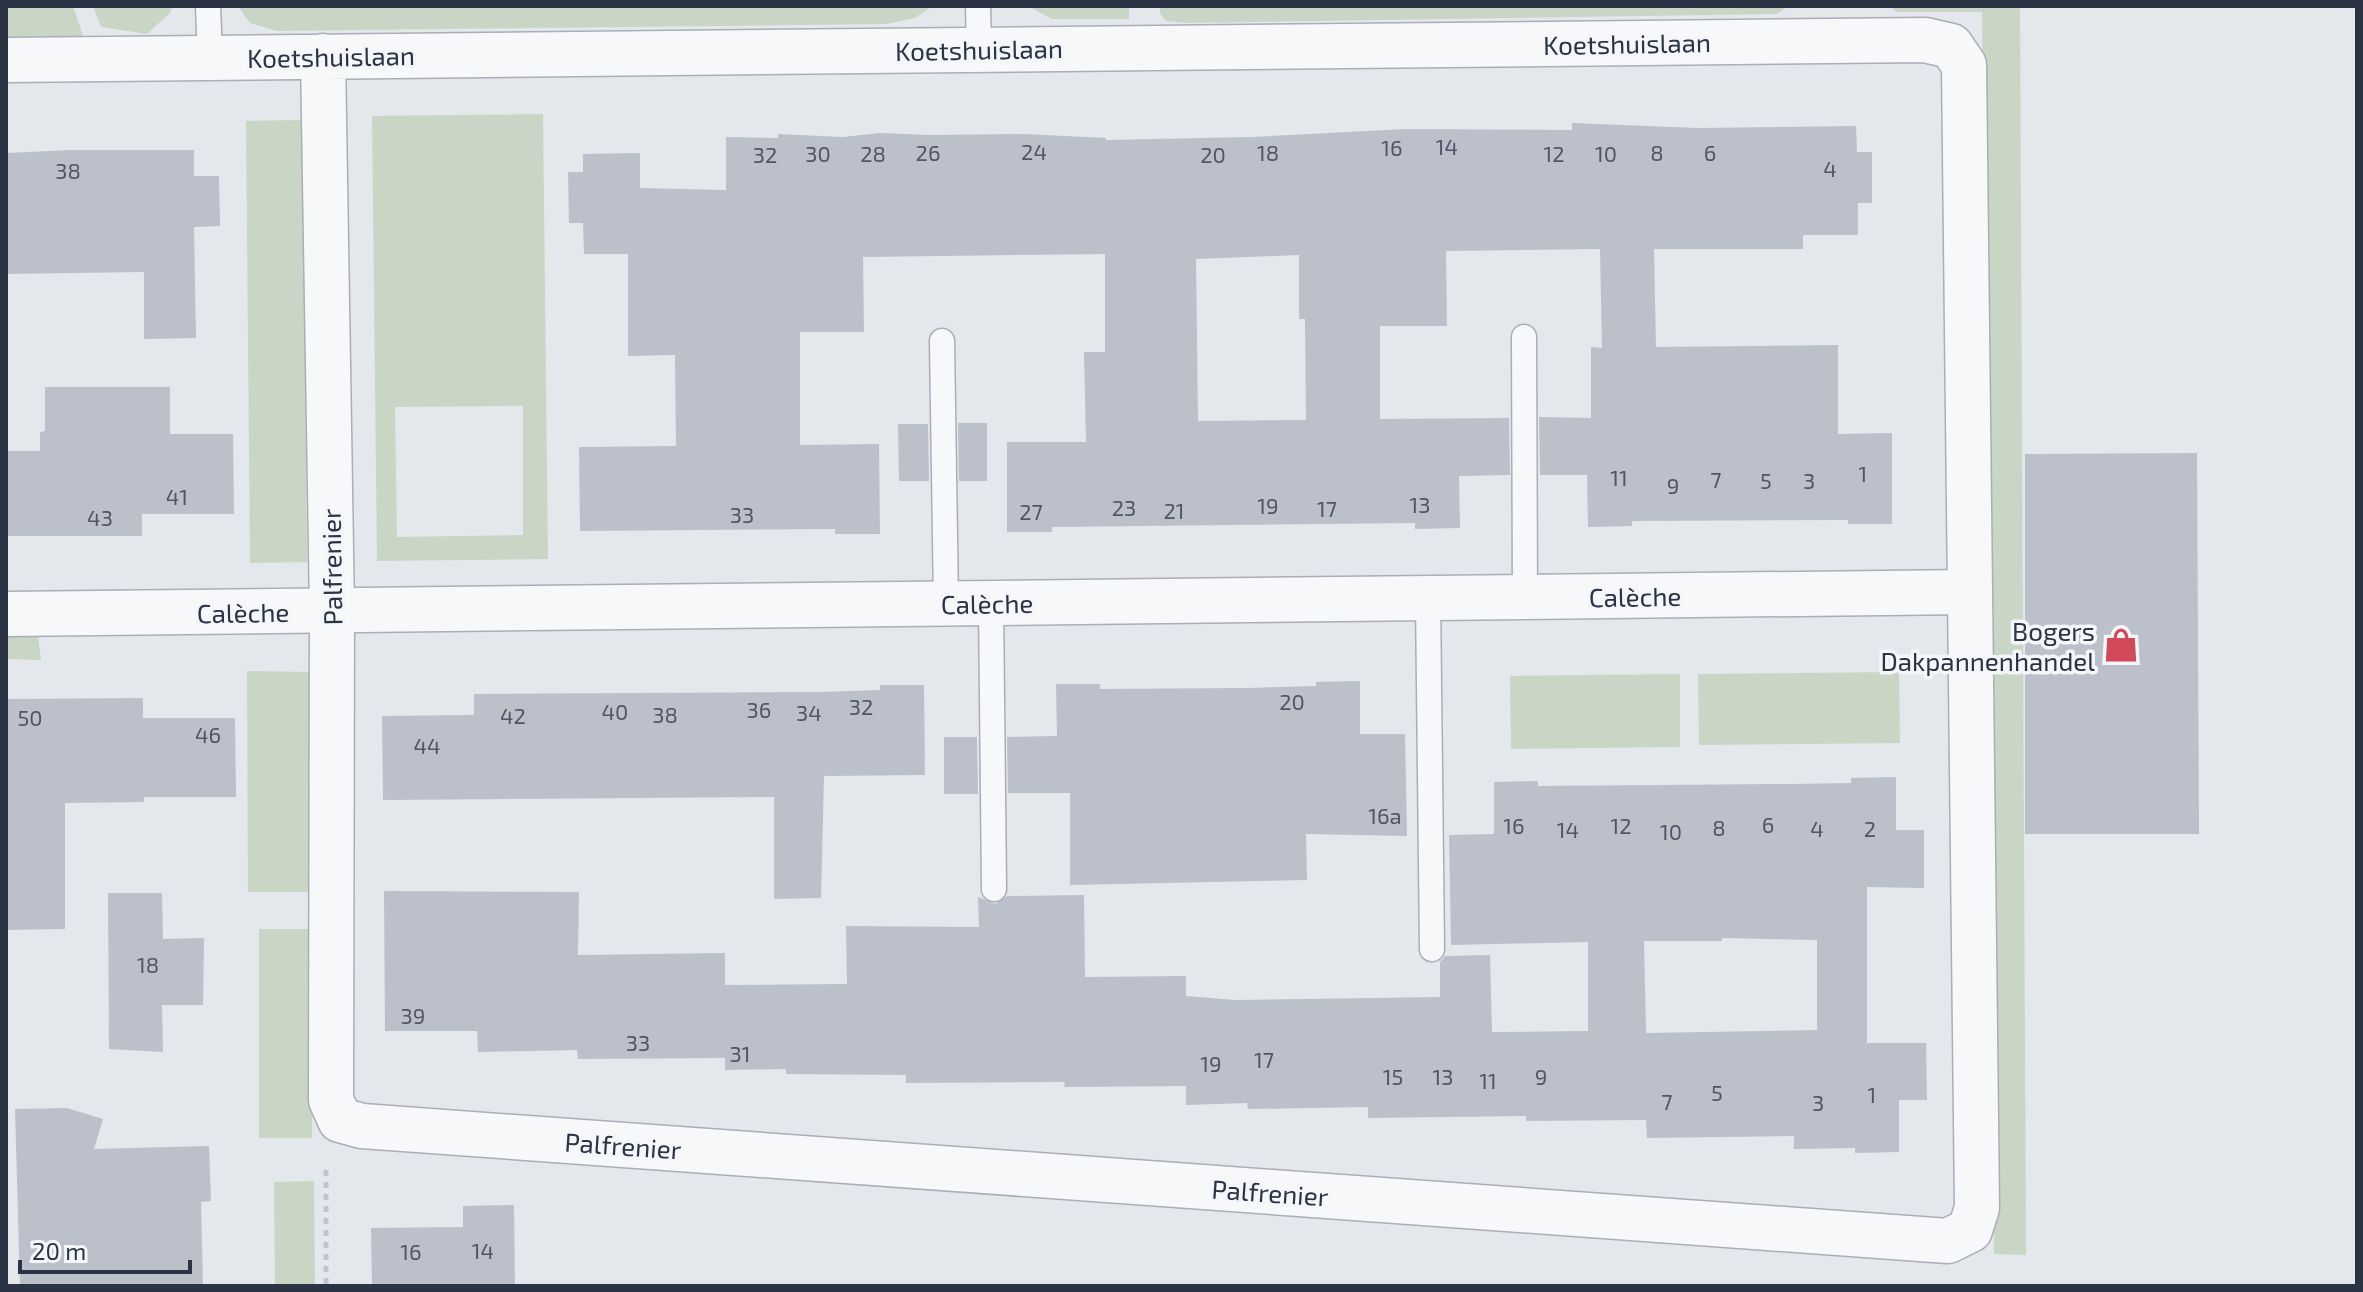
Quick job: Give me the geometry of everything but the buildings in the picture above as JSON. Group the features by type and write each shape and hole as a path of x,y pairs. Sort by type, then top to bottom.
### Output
{"street":[{"name":"Koetshuislaan","path":"6,60 1909,40 1951,46 1964,65 1968,592"},
{"name":"Palfrenier","path":"323,56 332,611 331,1100 340,1120 362,1126 1948,1241 1970,1230 1977,1208 1968,592"},
{"name":"Calèche","path":"6,614 1968,592"}],"lane":[{"path":"208,6 210,57"},
{"path":"978,6 979,49"},
{"path":"1524,337 1525,597"},
{"path":"942,341 946,603"},
{"path":"1428,598 1432,949"},
{"path":"991,603 994,889"}],"path":[{"path":"326,1286 325,1144 340,1120"}],"green space":[{"path":"6,6 73,6 83,36 6,37"},
{"path":"93,6 172,6 170,13 147,34 101,27"},
{"path":"238,6 932,6 915,18 886,24 277,31 250,23"},
{"path":"1028,6 1129,6 1129,19 1052,19"},
{"path":"1160,6 1789,6 1776,14 1186,23 1166,21 1160,13"},
{"path":"1889,6 2020,6 2026,1255 1994,1254 1982,12 1897,12"},
{"path":"543,114 548,559 377,561 372,116","holes":["523,406 523,535 397,537 395,407"]},
{"path":"303,120 307,562 250,563 246,121"},
{"path":"38,635 41,660 6,659 6,636"},
{"path":"247,671 310,672 311,892 248,892"},
{"path":"1899,672 1900,743 1699,745 1698,674"},
{"path":"1680,674 1680,747 1511,749 1510,676"},
{"path":"259,929 313,929 312,1138 259,1138"},
{"path":"314,1181 315,1286 275,1286 274,1182"}],"place":[{"name":"Bogers Dakpannenhandel","path":"2121,645"}]}
